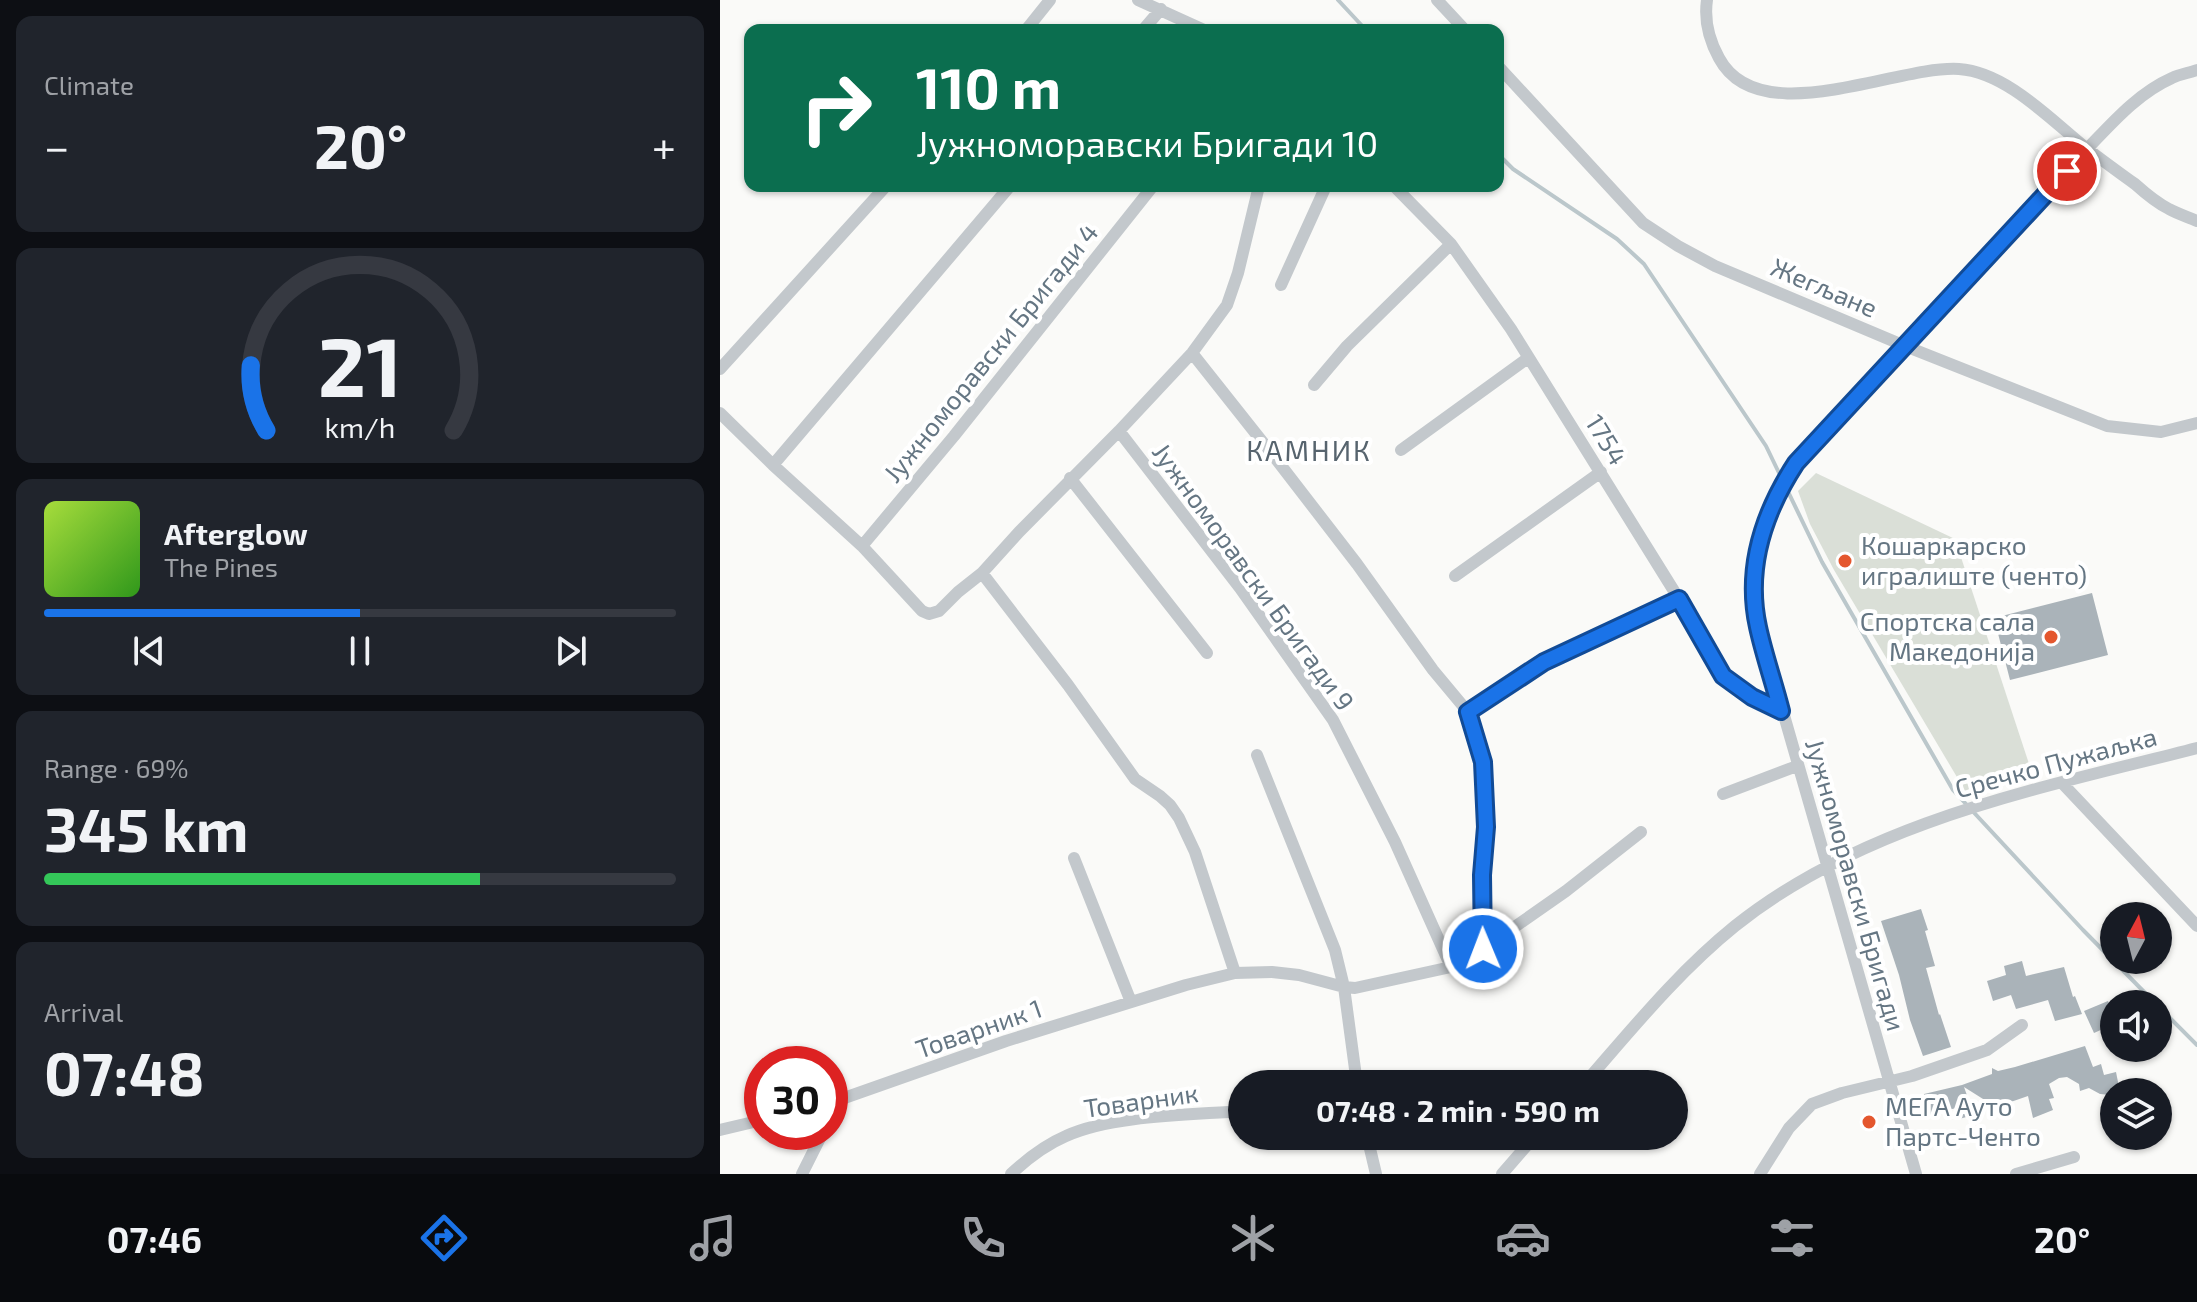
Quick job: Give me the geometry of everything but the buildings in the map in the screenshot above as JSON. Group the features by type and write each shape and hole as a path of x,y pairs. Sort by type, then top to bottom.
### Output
{"street":[{"path":"1031,24 1050,0"},
{"path":"1138,0 1192,24"},
{"path":"1437,0 1459,24"},
{"path":"1707,0 1707,24 1716,52 1723,66 1744,84 1780,94 1828,92 1899,76 1961,69 1998,80 2031,102 2167,209 2197,221"},
{"path":"1148,24 1161,9"},
{"name":"Јужноморавски Бригади","path":"1916,1174 1758,625 1753,586 1762,530 1781,487 1796,463 2087,149 2148,91 2173,77 2197,70"},
{"name":"Жегљане","path":"1504,72 1643,223 1715,266 2107,426 2161,432 2197,423"},
{"path":"720,369 881,192"},
{"path":"773,465 1005,192"},
{"name":"Јужноморавски Бригади 4","path":"862,546 1148,192"},
{"path":"720,413 862,546 922,611 929,614 939,611 982,573 1192,353 1227,305 1258,192"},
{"path":"1281,285 1323,192"},
{"name":"1754","path":"1400,192 1451,244 1511,329 1679,599 1723,676 1752,697 1781,711"},
{"path":"1314,385 1357,336 1451,244"},
{"path":"1192,353 1468,712 1483,762 1486,827 1482,875 1483,949"},
{"path":"1401,450 1528,358"},
{"name":"Јужноморавски Бригади 9","path":"1119,431 1240,588 1333,720 1395,842 1451,967"},
{"path":"1455,576 1601,472"},
{"path":"1070,478 1207,653"},
{"path":"982,573 1135,779 1160,796 1179,818 1195,852 1235,973"},
{"path":"1468,712 1544,662 1679,599"},
{"name":"Сречко Пужаљка","path":"1596,1070 1680,975 1735,926 1783,891 1926,822 1978,805 2197,748"},
{"path":"1257,755 1335,950 1344,987 1355,1070"},
{"path":"1723,794 1797,766"},
{"path":"2062,783 2197,926"},
{"name":"Товарник 1","path":"848,1098 1006,1041 1235,973 1272,972 1299,975 1344,987 1367,987 1451,967 1471,959 1641,832"},
{"path":"1074,858 1131,1002"},
{"path":"1760,1174 1789,1128 1812,1104 1842,1093 1912,1076 1987,1050 2022,1025"},
{"name":"Товарник","path":"1011,1174 1029,1157 1066,1136 1094,1126 1228,1112"},
{"path":"720,1130 744,1124"},
{"path":"802,1174 814,1150"},
{"path":"1370,1150 1376,1174"},
{"path":"1502,1174 1522,1150"},
{"path":"2016,1174 2074,1157"}],"shaded area":[{"path":"1816,473 1955,539 2034,779 1967,794 1810,524 1798,491"}],"waterway":[{"path":"1338,0 1360,24"},
{"path":"1504,160 1617,239 1644,264 1766,446 1822,562 1953,790 2142,990"},
{"path":"2172,1020 2197,1045"}],"place":[{"name":"Кошаркарско игралиште (ченто)","path":"1845,561"},
{"name":"Спортска сала Македонија","path":"2051,637"},
{"name":"МЕГА Ауто Партс-Ченто","path":"1869,1122"}],"district":[{"name":"КАМНИК","path":"1309,451"}],"route":[{"path":"1483,949 1482,875 1486,827 1483,762 1468,712 1544,662 1679,599 1723,676 1752,697 1781,711 1758,625 1753,586 1762,530 1781,487 1796,463 2067,171"}]}
